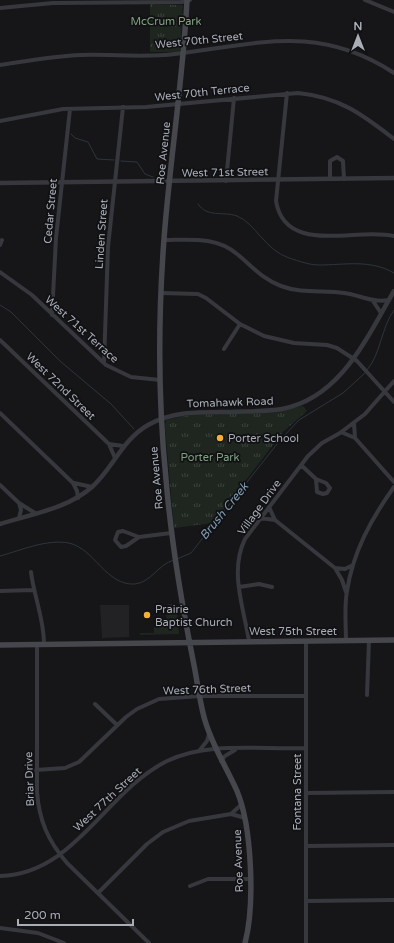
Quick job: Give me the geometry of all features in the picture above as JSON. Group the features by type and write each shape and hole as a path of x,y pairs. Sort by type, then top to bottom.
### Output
{"main road":[{"name":"Roe Avenue","path":"188,0 164,240 161,293 161,419 171,533 189,642 200,696 209,734 242,804 246,819 249,838 250,879 249,922 244,943"},
{"name":"West 75th Street","path":"0,645 394,640"}],"street":[{"path":"0,8 53,3 188,0"},
{"path":"365,0 394,12"},
{"name":"West 70th Street","path":"0,65 60,56 174,54 271,41 309,41 329,44 351,51 368,58 394,73"},
{"path":"287,93 278,180 277,208 284,222 294,230 310,235 394,236"},
{"name":"West 70th Terrace","path":"0,121 48,111 178,104 287,93 318,96 348,106 394,139"},
{"path":"226,181 234,98"},
{"name":"Linden Street","path":"104,363 108,247 123,107"},
{"name":"Cedar Street","path":"52,315 61,182 70,109"},
{"path":"330,179 330,161 332,158 337,157 343,161 344,179"},
{"name":"West 71st Street","path":"0,183 394,178"},
{"path":"0,245 2,240"},
{"path":"164,240 204,240 220,243 237,254 258,274 279,286 300,291 351,294 373,301 389,300"},
{"name":"West 71st Terrace","path":"0,272 28,292 104,363 118,373 131,377 160,380"},
{"name":"Tomahawk Road","path":"0,524 58,507 78,498 106,473 114,458 123,446 141,430 161,419 186,412 269,411 290,407 315,397 328,388 342,374 354,358 394,290"},
{"path":"161,293 188,293 202,296 240,324 264,336 279,340 332,346 354,358 394,402"},
{"path":"373,301 380,313"},
{"path":"224,349 240,324"},
{"name":"West 72nd Street","path":"0,340 109,444 114,458"},
{"name":"Village Drive","path":"249,641 239,587 238,573 241,550 249,533 301,465 322,443 354,423 386,392 394,381"},
{"path":"0,413 73,483 77,488 78,498"},
{"path":"354,423 355,438"},
{"path":"341,432 355,438 394,482"},
{"path":"109,444 123,446"},
{"path":"301,465 316,479"},
{"path":"73,483 92,487"},
{"path":"0,485 19,503 35,513"},
{"path":"346,641 346,593 353,565 368,527 394,487"},
{"path":"19,503 21,510 19,518"},
{"path":"269,507 275,520 335,568 342,580 346,593"},
{"path":"260,518 275,520"},
{"path":"139,537 123,531 118,532 115,540 121,547 126,546 139,537 171,533"},
{"path":"335,568 345,569 353,565"},
{"path":"31,572 34,590 43,620 44,644"},
{"path":"239,587 259,584 272,587"},
{"path":"0,592 34,590"},
{"path":"367,695 368,640"},
{"name":"Fontana Street","path":"306,642 306,943"},
{"name":"Briar Drive","path":"37,644 36,770 38,808 41,819 49,839 60,855 150,943"},
{"name":"West 76th Street","path":"36,770 60,768 75,764 87,756 117,725 137,709 149,702 173,697 305,696"},
{"path":"95,704 117,725"},
{"path":"199,751 207,741 209,734"},
{"name":"West 77th Street","path":"0,876 14,875 36,869 60,855 141,777 168,761 199,751 216,749 306,748"},
{"path":"221,760 230,752 237,749"},
{"path":"306,793 394,792"},
{"path":"231,814 242,804"},
{"path":"98,893 147,844 163,832 189,821 231,814 246,819"},
{"path":"306,846 394,845"},
{"path":"190,886 208,879 250,879"},
{"path":"306,901 394,900"},
{"path":"0,928 38,933 64,943"}],"shaded area":[{"path":"100,605 129,605 129,637 102,638"}],"green space":[{"name":"McCrum Park","path":"150,4 183,5 180,50 178,52 150,52"},
{"name":"Porter Park","path":"303,406 307,411 283,432 213,523 174,528 165,426 166,420 190,415 271,413"},
{"path":"166,604 176,604 179,634 140,635 140,633 154,633 154,627 168,627 166,615 169,615 169,605"}],"waterway":[{"path":"71,134 75,138 88,142 97,159 114,160"},
{"path":"121,161 137,162 145,174 153,177"},
{"path":"198,204 206,211 211,213 232,215 243,219 273,249 289,258 315,265 367,264 394,273"},
{"path":"0,305 11,312 60,361 111,404 134,429"},
{"name":"Brush Creek","path":"367,370 372,364 386,325 394,310"},
{"name":"Brush Creek","path":"177,559 191,553 281,439 299,420 343,393 365,373"},
{"name":"Brush Creek","path":"0,556 25,548 52,542 69,543 86,552 116,579 125,583 135,584 141,583 151,577 168,562 174,560"}],"place":[{"name":"Porter School","path":"220,438"},
{"name":"Prairie Baptist Church","path":"147,615"}]}
